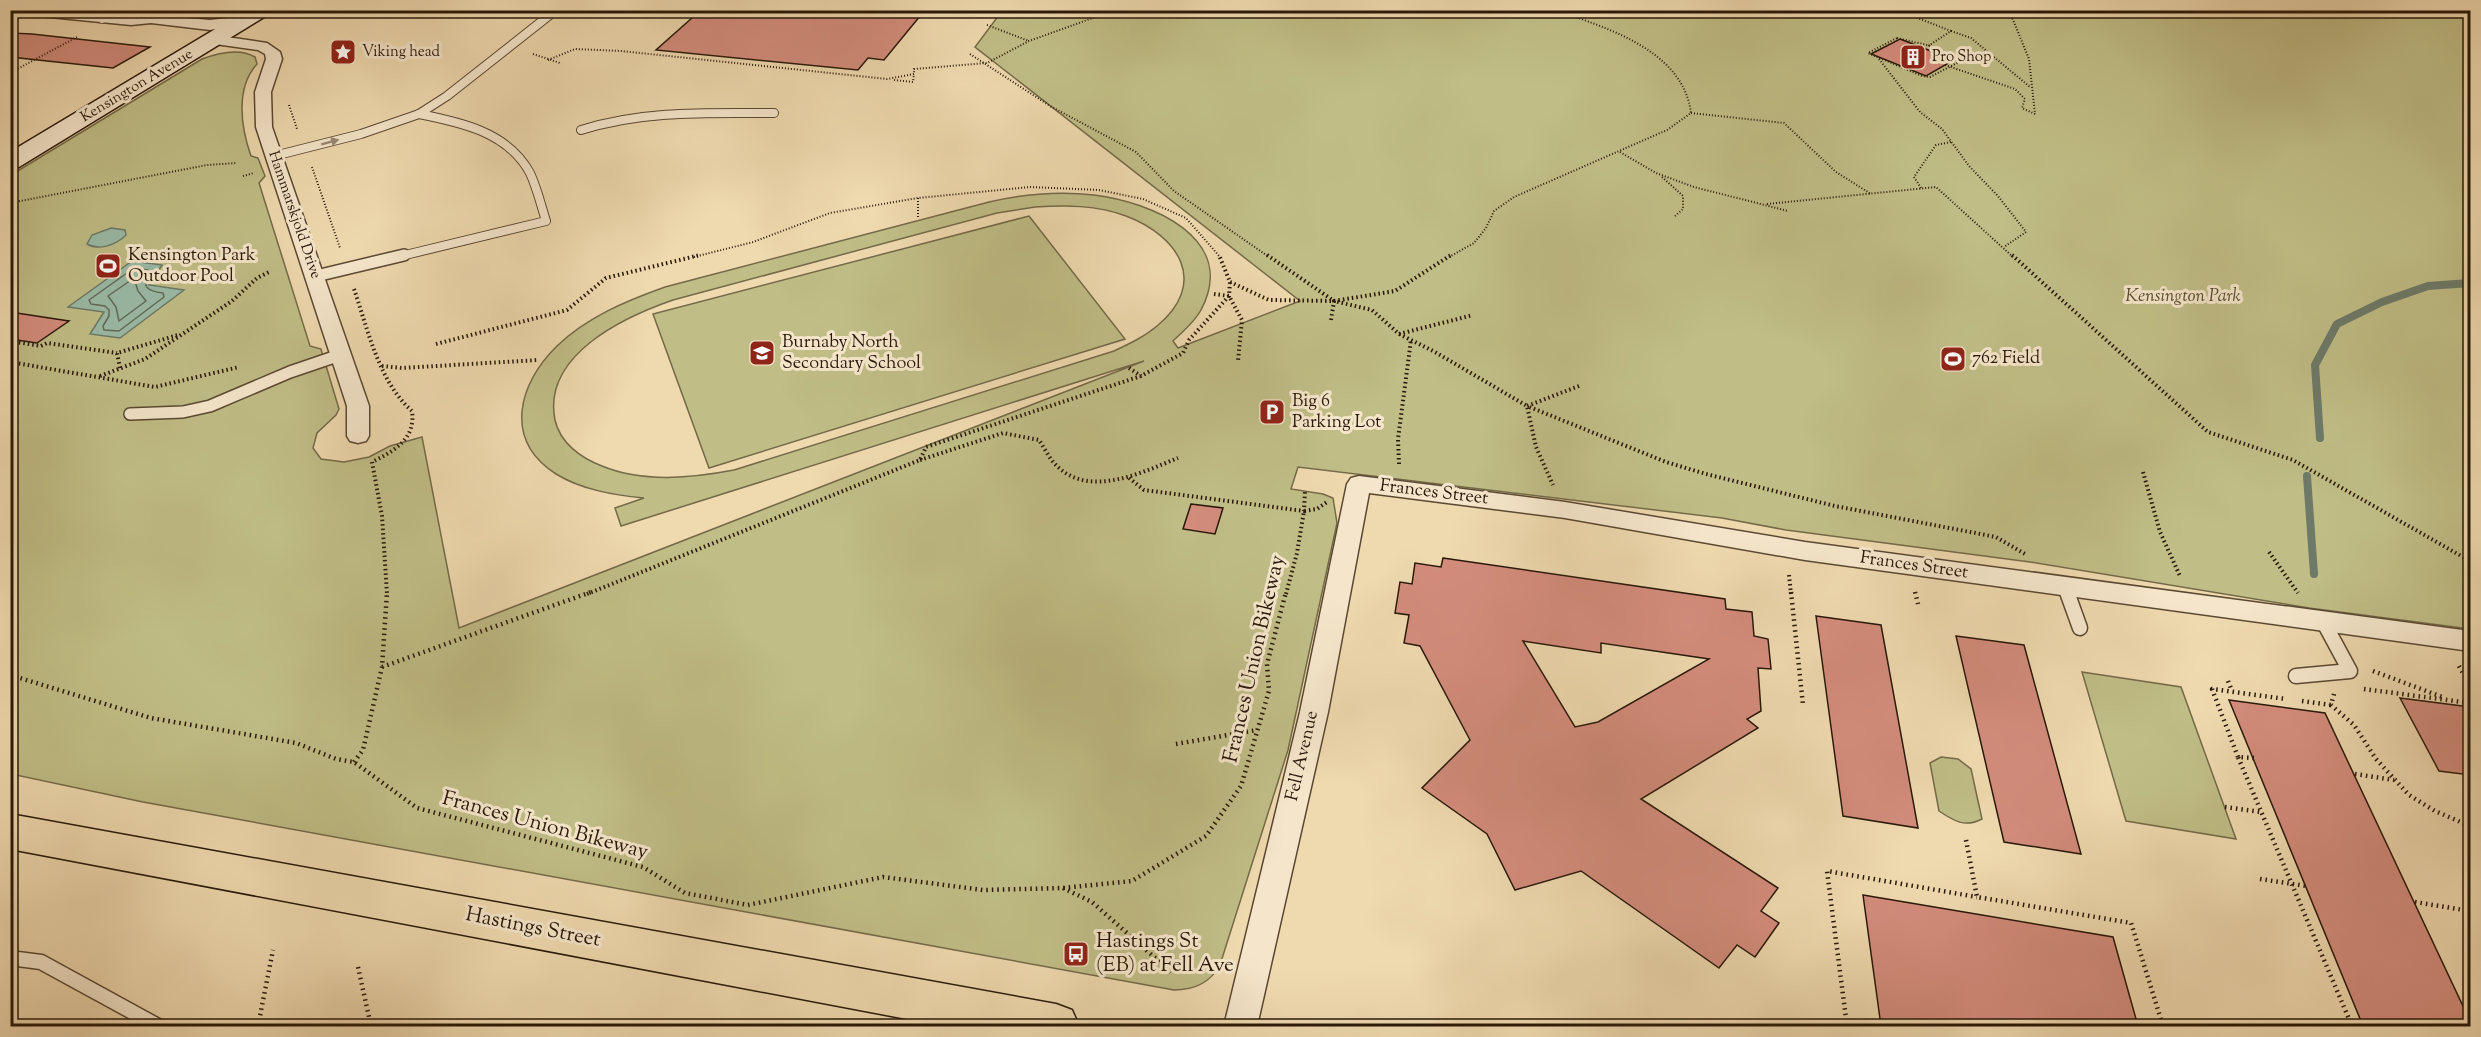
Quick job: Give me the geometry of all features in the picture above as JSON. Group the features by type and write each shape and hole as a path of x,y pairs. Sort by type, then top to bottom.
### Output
{"main road":[{"name":"Hastings Street","path":"10,831 1056,1026"}],"street":[{"path":"19,10 109,16 131,21 151,20 210,25 254,15"},
{"name":"Kensington Avenue","path":"10,162 254,15"},
{"path":"131,21 138,26 192,35 204,46"},
{"name":"Hammarskjold Drive","path":"204,46 262,46 272,52 274,59 264,92 264,127 358,406 358,436"},
{"name":"Frances Street","path":"1359,484 1565,510 1794,549 2470,641"},
{"name":"Fell Avenue","path":"1240,1026 1314,712 1359,484"}],"lane":[{"path":"274,156 361,134 419,114 447,96 556,10"},
{"path":"581,130 603,122 661,116 774,113"},
{"path":"316,276 546,221 533,180 507,145 492,134 419,114"},
{"path":"130,414 183,411 210,406 290,372 340,355"},
{"path":"2065,587 2080,628"},
{"path":"2296,676 2350,671 2323,621"},
{"path":"10,958 41,962 158,1026"}],"path":[{"path":"548,60 575,49 621,51 913,82 914,69 987,63 1029,41 1115,10"},
{"path":"1555,10 1638,45 1660,58 1689,94 1690,112"},
{"path":"1898,10 1971,38 2030,87"},
{"path":"1945,65 2015,89 2025,99 2022,108 2035,114 2030,87 2029,59 2009,10"},
{"path":"10,73 109,16"},
{"path":"987,25 1029,41"},
{"path":"1927,46 1951,31"},
{"path":"1897,38 1908,39 1953,56 1959,62 1930,77 1879,59 1868,53 1897,38"},
{"path":"530,53 560,63"},
{"path":"970,54 1050,106 1136,152 1174,191 1334,301 1372,310 1399,334 1527,406 1666,462 1706,474 1835,506 1996,537 2028,555"},
{"path":"1879,59 1920,112 1942,129 1969,166 1998,196 2026,232 2004,247"},
{"path":"887,79 914,74"},
{"path":"10,675 151,718 296,743 336,759 354,762 363,750 382,667 387,586 382,516 372,462 390,453 407,439 413,430 414,420 412,411 402,405 382,366 287,99"},
{"path":"1230,282 1269,300 1334,301 1395,291 1459,250 1474,243 1486,228 1494,211 1514,197 1667,130 1690,112 1784,123 1836,172 1871,194"},
{"path":"1921,188 1914,177 1936,145 1952,142"},
{"path":"1620,152 1656,173 1673,185 1683,196 1683,209 1674,217"},
{"path":"10,203 207,165 237,163"},
{"path":"1656,173 1694,187 1788,211"},
{"path":"436,344 567,310 606,278 753,242 830,213 918,198 1030,187 1099,190 1143,199 1186,218 1223,260 1230,282 1229,296 1242,320 1238,361"},
{"path":"1767,204 1936,187 2208,432 2294,460 2470,561"},
{"path":"918,198 918,218"},
{"path":"99,377 145,359 232,301 257,278 269,272"},
{"path":"1214,294 1229,296"},
{"path":"920,460 926,447 1141,376 1183,353 1189,340 1229,296"},
{"path":"1331,320 1334,301"},
{"path":"1399,334 1473,315"},
{"path":"10,341 40,346 47,343 117,353 182,334"},
{"path":"1400,467 1398,439 1411,340"},
{"path":"117,353 120,368"},
{"path":"382,366 402,368 538,360"},
{"path":"10,362 155,387 240,367"},
{"path":"1129,368 1141,376"},
{"path":"1527,406 1579,386"},
{"path":"1527,406 1528,426 1540,459 1565,510"},
{"path":"382,667 561,604 920,460 1003,433 1039,440 1060,470 1076,478 1094,482 1129,478 1178,458"},
{"path":"2143,472 2160,532 2193,603"},
{"path":"1129,478 1144,490 1304,511 1317,509 1359,484"},
{"name":"Frances Union Bikeway","path":"354,762 417,808 643,867 685,893 748,905 883,877 983,890 1063,888 1132,881 1206,836 1241,786 1269,691 1267,664 1297,553 1305,491"},
{"path":"2269,552 2299,593 2287,591"},
{"path":"2168,573 2192,577"},
{"path":"1789,575 1803,705"},
{"path":"1915,592 1918,604"},
{"path":"2344,660 2452,700"},
{"path":"2228,681 2232,691"},
{"path":"2331,705 2336,685"},
{"path":"2360,688 2470,703"},
{"path":"2287,699 2212,689 2238,757 2352,1026"},
{"path":"2298,700 2331,705 2354,725 2376,759 2409,795 2435,811 2470,827"},
{"path":"1176,744 1257,730"},
{"path":"2238,757 2254,758"},
{"path":"2355,774 2394,781"},
{"path":"2224,807 2262,812"},
{"path":"1965,840 1977,897"},
{"path":"1847,1026 1827,871 2131,922 2163,1026"},
{"path":"2260,879 2306,886"},
{"path":"1063,888 1092,902 1171,972"},
{"path":"2415,902 2470,911"},
{"path":"258,1026 273,951"},
{"path":"358,968 371,1026"}],"green space":[{"name":"Kensington Park","path":"1002,11 2470,11 2470,629 2309,608 2030,562 1786,530 1722,518 1298,467 1291,489 1323,494 1333,498 1337,523 1288,750 1220,965 1207,981 1182,990 143,802 11,774 11,175 202,59 222,53 236,52 255,57 257,64 245,85 243,96 245,133 251,156 258,158 265,176 259,183 310,346 321,349 339,409 336,415 317,433 313,448 321,459 344,462 369,457 390,446 422,437 459,628 1144,361 621,526 615,508 644,498 598,491 566,480 556,474 539,460 528,445 523,429 522,412 533,377 557,346 594,318 650,292 989,202 1028,195 1067,193 1117,199 1140,206 1163,215 1183,228 1199,244 1208,263 1210,285 1198,315 1173,341 1178,348 1300,301 975,47","holes":["1069,206 1115,212 1145,225 1161,236 1173,248 1181,262 1184,278 1182,293 1173,310 1147,334 1114,351 734,470 685,477 634,475 594,463 579,454 567,443 558,428 555,420 554,397 561,376 574,358 611,328 653,307 997,213 1035,207"]},
{"path":"1029,216 1125,339 709,468 653,314"},
{"path":"2082,672 2181,687 2236,839 2126,821"},
{"path":"1941,757 1958,759 1971,769 1982,819 1965,823 1939,811 1930,763"}],"water":[{"path":"111,228 125,230 126,235 107,246 97,247 87,244 92,235"},
{"path":"132,261 162,265 149,285 184,290 120,338 90,334 104,312 68,307"}],"building":[{"path":"701,10 925,10 884,60 868,58 858,70 656,50"},
{"path":"10,33 150,47 113,68 10,57"},
{"name":"Pro Shop","path":"1900,39 1954,60 1926,76 1871,54"},
{"path":"10,312 69,321 37,343 10,339"},
{"path":"1191,504 1223,508 1215,534 1183,529"},
{"path":"1443,558 1725,599 1726,609 1752,612 1754,636 1768,639 1771,669 1758,668 1761,711 1747,719 1758,728 1641,799 1778,888 1761,911 1779,923 1755,957 1737,945 1719,968 1581,871 1515,890 1487,834 1422,788 1470,740 1420,646 1404,643 1409,615 1395,613 1400,582 1412,584 1415,563 1441,567","holes":["1523,641 1601,653 1601,643 1709,659 1598,722 1575,727"]},
{"path":"1816,616 1881,625 1918,828 1843,816"},
{"path":"1956,636 2024,645 2081,854 2004,842"},
{"path":"2400,698 2470,707 2470,775 2439,771"},
{"path":"2229,700 2325,713 2470,1021 2470,1026 2363,1026"},
{"path":"1863,895 2113,937 2138,1026 1881,1026"}],"waterway":[{"path":"2320,438 2315,365 2337,324 2382,302 2428,286 2470,283"},
{"path":"2307,476 2314,574"}],"place":[{"name":"Viking head","path":"343,52"},
{"name":"Pro Shop","path":"1913,57"},
{"name":"Kensington Park Outdoor Pool","path":"108,266"},
{"name":"Burnaby North Secondary School","path":"762,353"},
{"name":"762 Field","path":"1953,359"},
{"name":"Big 6 Parking Lot","path":"1272,412"},
{"name":"Hastings St (EB) at Fell Ave","path":"1076,954"}]}
